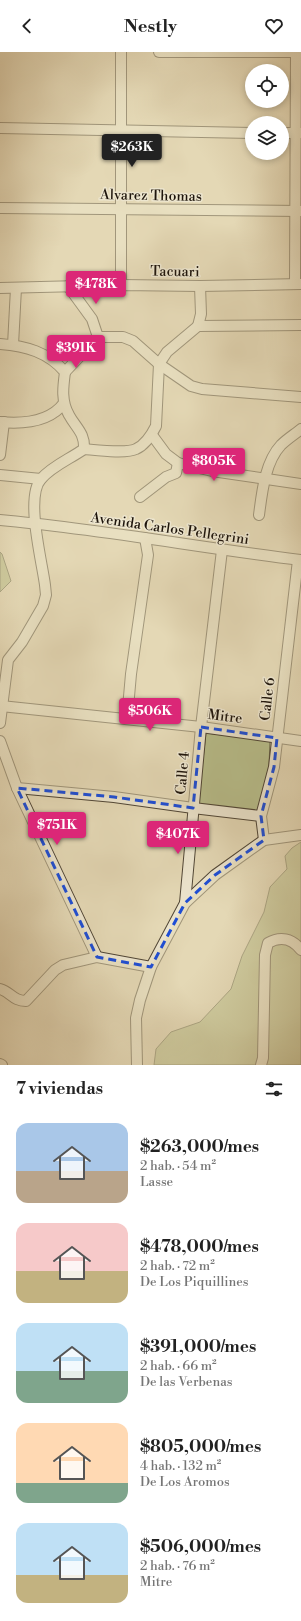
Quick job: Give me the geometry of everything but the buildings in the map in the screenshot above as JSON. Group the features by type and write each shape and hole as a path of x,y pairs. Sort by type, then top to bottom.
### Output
{"street":[{"path":"121,52 121,285"},
{"path":"159,52 301,52"},
{"path":"296,52 298,133 298,284"},
{"path":"0,128 245,132"},
{"name":"Alvarez Thomas","path":"0,208 298,211"},
{"name":"Tacuari","path":"0,288 121,285 200,286 298,284"},
{"path":"68,286 92,319 98,337"},
{"path":"0,670 22,642 40,612 46,596 36,523 34,498 36,488 41,480 52,470 84,449 112,451 136,449 152,435 156,426 160,364 167,352 198,326 202,314 200,286"},
{"path":"13,345 16,288"},
{"path":"198,326 301,325"},
{"path":"84,449 84,440 80,430 68,415 62,392 65,372 98,337 123,337 133,342 160,364 191,386 202,389 301,398"},
{"path":"0,344 13,345 45,355 57,363 65,372"},
{"path":"0,455 2,422 14,423 44,418 58,411 64,403"},
{"path":"259,515 266,478 274,455 282,444 301,429"},
{"path":"152,435 166,454 178,463 212,471 301,484"},
{"path":"140,497 166,477 176,473 178,463"},
{"path":"0,475 41,480"},
{"name":"Avenida Carlos Pellegrini","path":"0,520 36,523 300,560"},
{"path":"127,719 131,674 148,555 145,538"},
{"name":"Calle 4","path":"185,903 201,727 222,550"},
{"name":"Calle 6","path":"264,840 261,816 274,767 300,560"},
{"path":"0,723 8,660"},
{"name":"Mitre","path":"2,706 201,727 301,741"},
{"path":"0,741 17,788 97,957"},
{"path":"17,788 114,797 261,816"},
{"path":"137,1065 136,1018 140,1000 151,967 185,903 215,875 264,840 301,835"},
{"path":"261,1065 263,1052 265,955 268,943 276,938 289,939 301,950"},
{"path":"0,988 18,1001 26,1001 55,970 63,965 97,957 151,967"}],"highlighted area":[{"path":"201,727 277,738 274,767 261,816 264,840 215,875 185,903 151,967 97,957 17,788 114,797 193,808"}],"green space":[{"path":"0,552 11,581 0,592"},
{"path":"206,733 270,741 269,766 258,811 198,804"},
{"path":"301,842 301,1065 154,1065 156,1049 171,1032 200,1022 231,989 242,956 264,912 270,887 287,869 285,856 292,848"}]}
